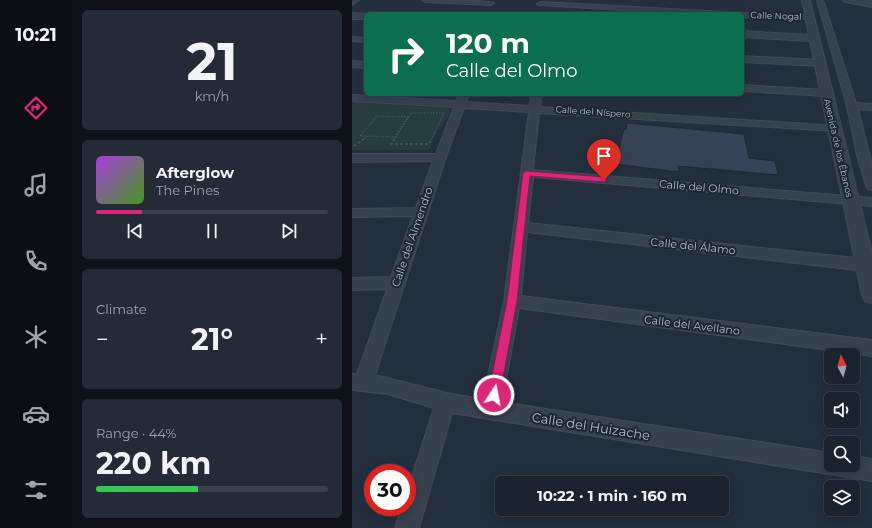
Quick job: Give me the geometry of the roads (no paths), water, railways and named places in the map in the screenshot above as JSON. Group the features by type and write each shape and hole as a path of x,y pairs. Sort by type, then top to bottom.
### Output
{"street":[{"path":"352,3 356,0"},
{"path":"425,0 490,4"},
{"path":"659,0 665,12"},
{"name":"Avenida de los Ébanos","path":"806,0 839,153 872,295"},
{"path":"820,0 867,155 872,186"},
{"path":"845,0 872,5"},
{"path":"865,0 872,1"},
{"path":"540,12 541,2 655,12"},
{"name":"Calle Nogal","path":"744,15 809,17"},
{"path":"352,16 364,16"},
{"path":"744,34 815,38"},
{"path":"352,39 364,40"},
{"path":"744,59 820,63"},
{"path":"352,64 364,65"},
{"path":"744,88 826,93"},
{"name":"Calle del Níspero","path":"352,98 536,101 834,128"},
{"name":"Calle del Almendro","path":"358,382 397,283 440,157 463,99"},
{"path":"491,410 512,301 526,173 536,101"},
{"path":"852,106 872,107"},
{"path":"839,153 867,155"},
{"path":"352,158 440,157"},
{"name":"Calle del Olmo","path":"526,173 872,202"},
{"path":"352,213 421,212"},
{"name":"Calle del Álamo","path":"520,227 865,264"},
{"path":"352,284 397,283"},
{"name":"Calle del Avellano","path":"512,301 872,348"},
{"name":"Calle del Huizache","path":"358,382 403,389 446,402 491,410 824,463"},
{"path":"407,528 446,402"},
{"path":"860,468 872,470"}]}
